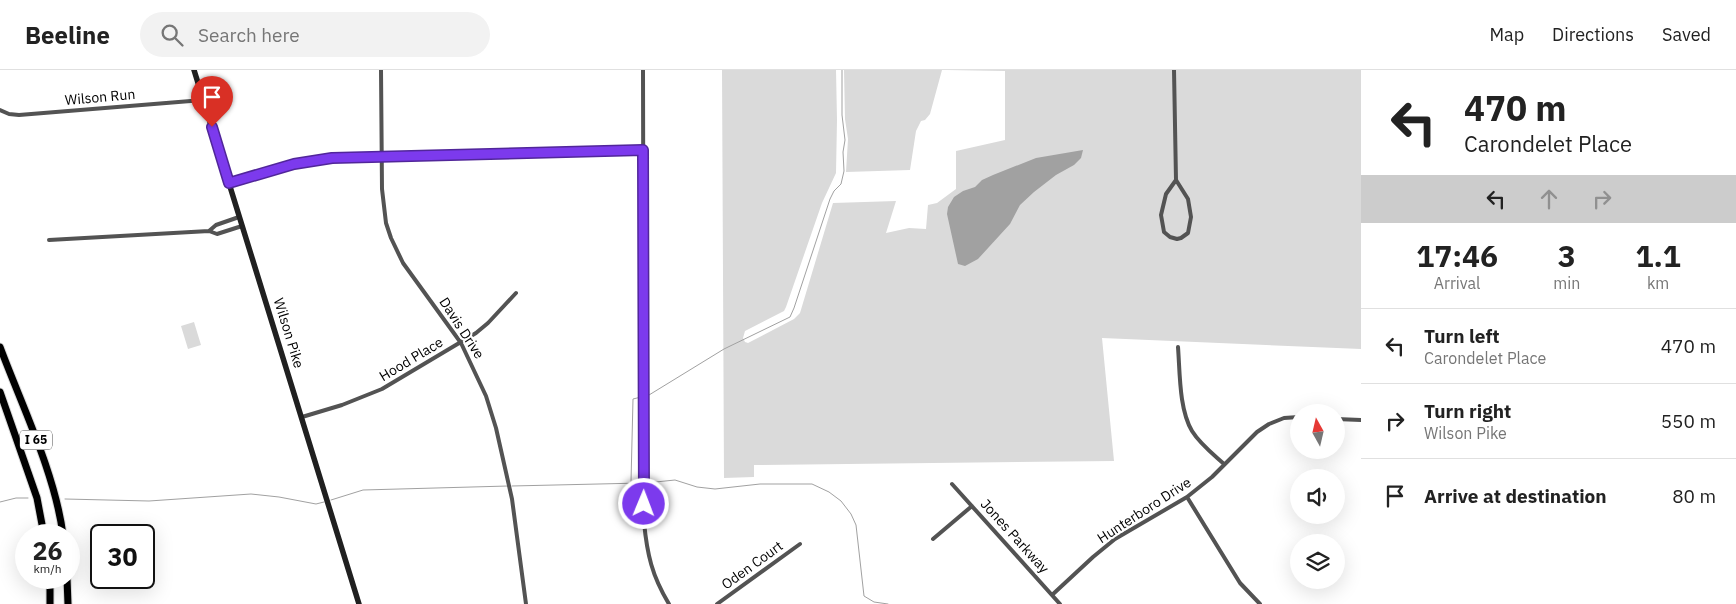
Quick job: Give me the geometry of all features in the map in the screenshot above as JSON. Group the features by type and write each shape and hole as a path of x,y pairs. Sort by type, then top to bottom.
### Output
{"highway":[{"name":"I 65","path":"0,347 40,450 54,494 61,524"},
{"name":"I 65","path":"0,392 37,498 42,524"},
{"path":"50,589 50,604"},
{"path":"67,589 68,604"}],"main road":[{"name":"Wilson Pike","path":"194,70 359,604"}],"street":[{"name":"Davis Drive","path":"381,70 383,205 391,238 403,263 461,342 478,376 491,409 510,489 526,604"},
{"path":"643,70 644,522 649,558 660,590 669,604"},
{"path":"1174,70 1176,180 1188,199 1191,217 1188,233 1177,239 1170,237 1164,232 1161,215 1164,199 1176,180"},
{"name":"Wilson Run","path":"0,110 19,115 203,100"},
{"path":"1168,112 1175,112"},
{"path":"229,183 308,161 332,158 643,150"},
{"path":"208,231 216,225 239,217"},
{"path":"49,240 208,231 217,234 242,226"},
{"name":"Hood Place","path":"302,417 382,390 461,342 488,323 516,293"},
{"path":"1178,348 1186,420 1199,440 1224,464"},
{"name":"Hunterboro Drive","path":"1052,595 1115,538 1187,497 1212,477 1257,432 1269,424 1290,418"},
{"path":"1345,419 1361,420"},
{"name":"Jones Parkway","path":"952,484 1060,604"},
{"path":"1187,497 1240,583 1260,604"},
{"path":"933,539 972,506"},
{"name":"Oden Court","path":"717,604 800,544"}],"shaded area":[{"path":"722,70 836,70 836,173 822,203 784,311 745,331 743,338 748,343 794,319 800,313 833,203 896,201 886,233 909,228 926,229 928,205 937,203 956,189 956,151 1005,140 1005,71 947,70 1361,70 1361,349 1102,338 1114,461 754,465 754,477 724,478"},
{"path":"844,70 942,70 930,114 925,120 921,121 916,131 910,170 846,172 848,139 845,119"},
{"path":"1083,150 1081,158 1074,165 1056,175 1020,205 1010,224 978,259 965,266 958,264 947,214 948,207 954,197 963,191 975,187 982,180 1036,158"},
{"path":"194,322 201,345 188,349 181,326"}],"waterway":[{"path":"631,482 633,399 649,395 724,349 790,317 830,199 834,191 841,184 844,171 843,152 845,140 842,115 842,70"},
{"path":"646,483 675,480 697,487 715,489 760,484 812,484 829,492 841,501 851,514 856,525 864,596 874,602 888,604"},
{"path":"512,486 642,483"},
{"path":"331,500 363,490 508,486"},
{"path":"65,499 149,501 251,494 316,504 324,502"},
{"path":"0,502 16,498 28,498"}],"route":[{"path":"212,127 229,183 294,164 332,158 643,150 644,504"}]}
